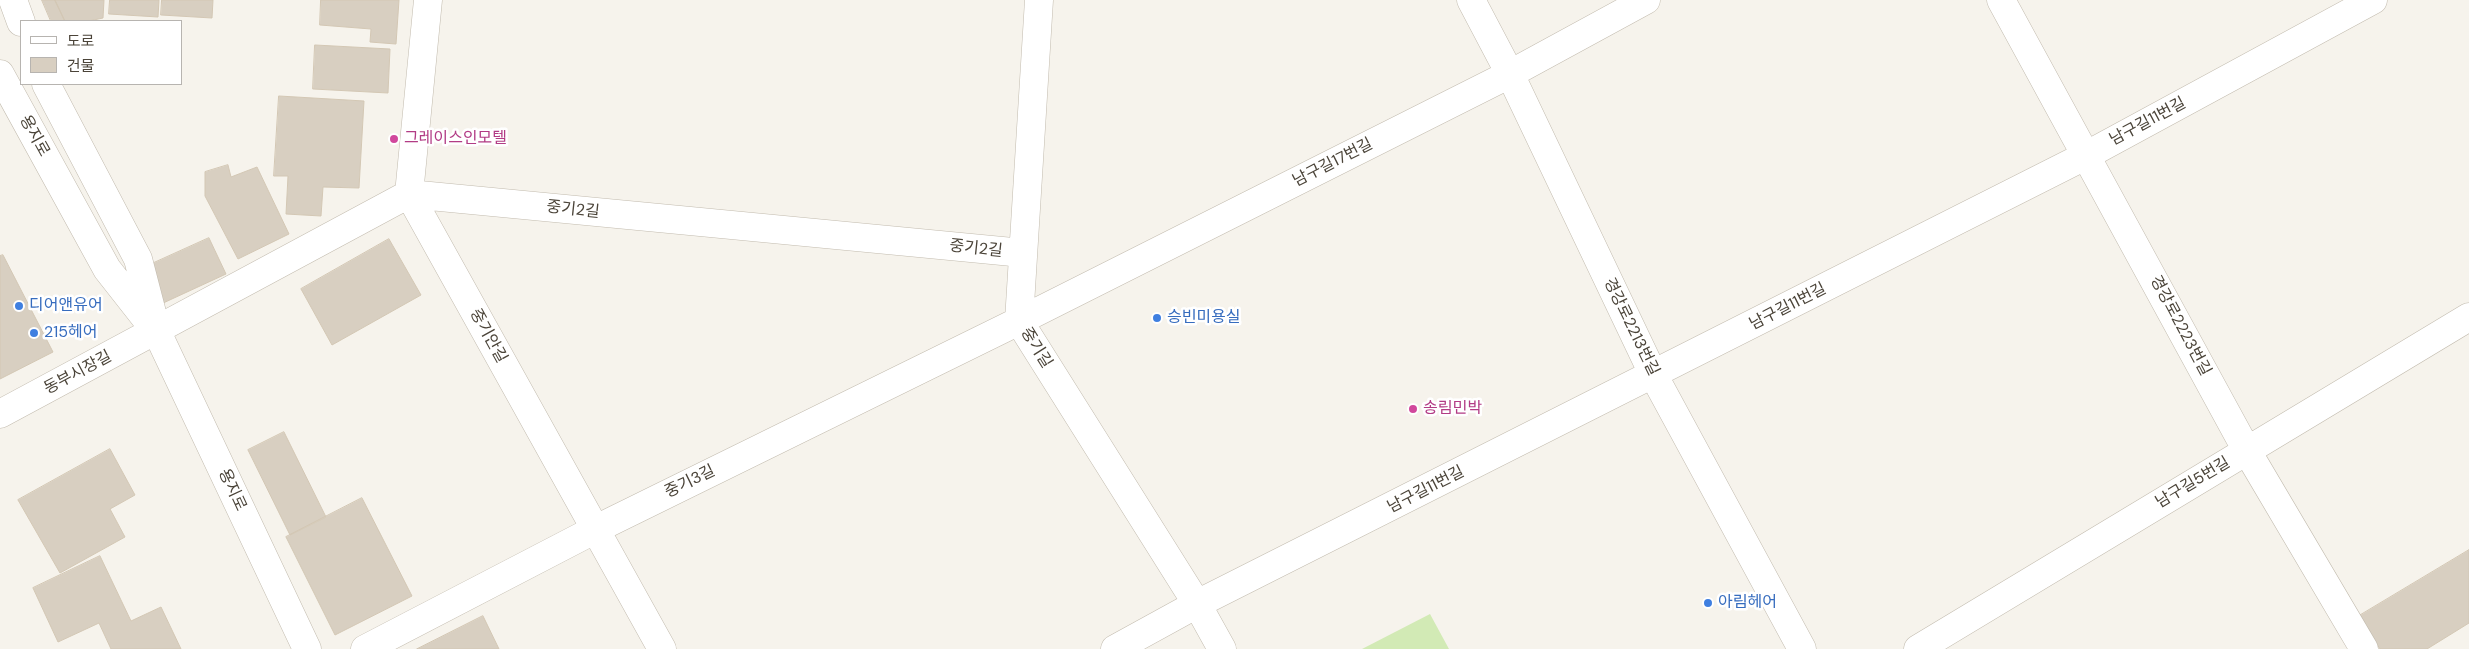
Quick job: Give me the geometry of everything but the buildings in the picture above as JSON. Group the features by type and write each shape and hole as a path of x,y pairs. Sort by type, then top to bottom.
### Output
{"street":[{"path":"12,0 20,20"},
{"path":"156,332 409,194 428,0"},
{"name":"중기길","path":"1039,0 1019,321 1198,604 1222,649"},
{"name":"경강로2213번길","path":"1471,0 1510,74 1654,376 1802,649"},
{"name":"남구길17번길","path":"1019,321 1510,74 1646,0"},
{"name":"경강로2223번길","path":"2001,0 2247,451 2364,649"},
{"name":"남구길11번길","path":"1114,649 1198,604 1654,376 2087,155 2373,0"},
{"name":"용지로","path":"5,82 107,269 156,332"},
{"name":"용지로","path":"47,85 138,260 156,332 307,649"},
{"name":"중기2길","path":"409,194 1023,253"},
{"name":"중기안길","path":"409,194 662,649"},
{"name":"남구길5번길","path":"1918,649 2469,317"},
{"name":"중기3길","path":"365,649 596,528 1019,321"},
{"name":"동부시장길","path":"0,414 156,332"}],"green space":[{"path":"1430,614 1449,649 1362,649"}],"place":[{"name":"그레이스인모텔","path":"394,139"},
{"name":"디어앤유어","path":"19,306"},
{"name":"승빈미용실","path":"1157,318"},
{"name":"215헤어","path":"34,333"},
{"name":"송림민박","path":"1413,409"},
{"name":"아림헤어","path":"1708,603"}]}
